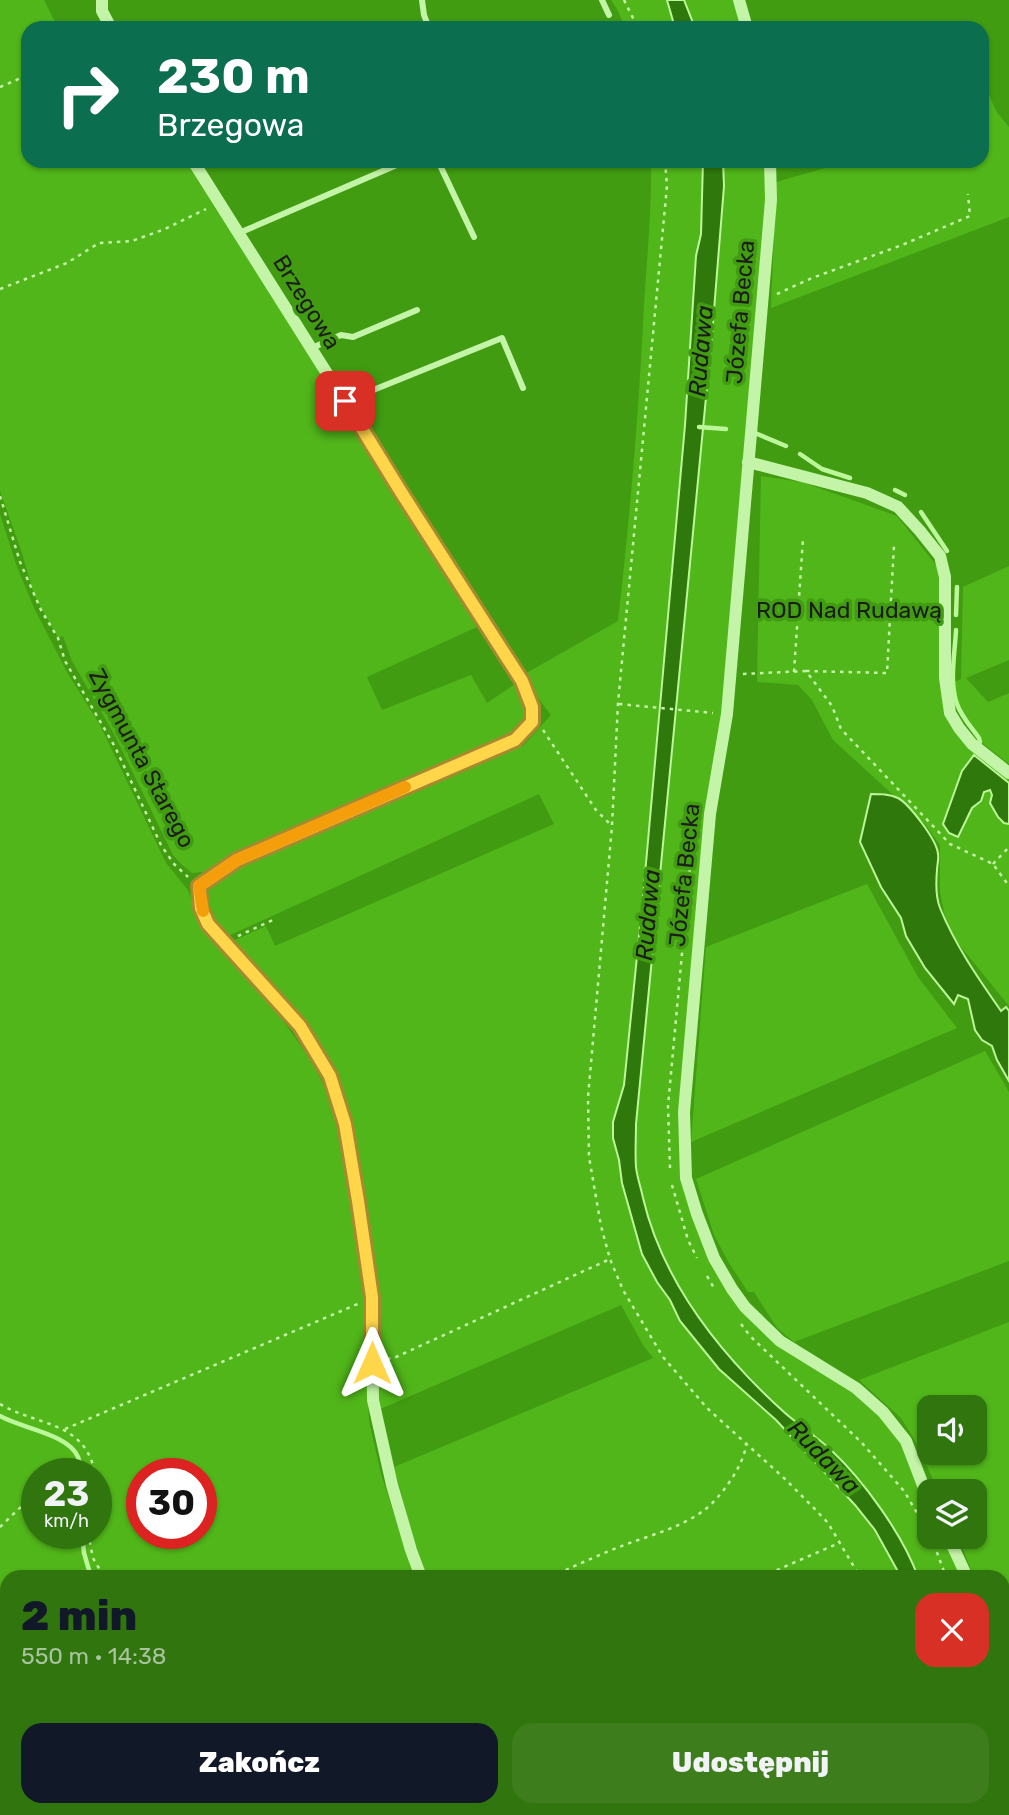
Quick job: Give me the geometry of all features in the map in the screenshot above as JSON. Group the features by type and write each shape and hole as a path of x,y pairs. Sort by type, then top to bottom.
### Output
{"street":[{"path":"102,0 102,11 107,21"},
{"path":"739,0 745,21"},
{"name":"Brzegowa","path":"198,168 522,681 532,707 532,722"},
{"name":"Józefa Becka","path":"771,168 771,200 727,715 710,814 684,1112 686,1178 696,1214 715,1258 745,1307 780,1342 856,1388 883,1412 906,1441 921,1479"},
{"path":"748,462 867,493 898,507 920,531 940,556 945,577 945,678 950,713 971,744 1009,773"},
{"path":"418,1570 382,1446 373,1400 372,1297 345,1124 330,1076 300,1026 208,924 201,908 199,886 237,860 515,740 532,722"},
{"path":"954,1549 964,1570"}],"lane":[{"path":"422,0 426,21"},
{"path":"602,0 609,15"},
{"path":"239,233 390,168"},
{"path":"441,168 474,237"},
{"path":"312,348 341,335 353,337 417,310"},
{"path":"345,401 502,338 523,388"}],"path":[{"path":"624,0 634,21"},
{"path":"0,87 21,78"},
{"path":"666,168 667,186 618,704 612,826 587,1118 589,1157 601,1226 610,1259 623,1290 663,1357 707,1408 813,1507 828,1524 856,1570"},
{"path":"762,301 812,278 902,245 970,216 968,194"},
{"path":"0,289 67,263 99,243 132,241 165,229 219,201"},
{"name":"Zygmunta Starego","path":"0,496 20,562 41,610 58,638 65,662 115,747 161,845 174,864 199,886"},
{"path":"794,672 803,539"},
{"path":"730,673 887,673 894,545"},
{"path":"806,671 832,706 841,729 950,844 993,864 1008,883"},
{"path":"618,704 713,713"},
{"path":"532,722 543,730 596,810 612,826"},
{"path":"670,1169 668,1106 696,804"},
{"path":"993,864 1009,847"},
{"path":"225,943 273,920"},
{"path":"672,1180 688,1240 699,1262"},
{"path":"372,1363 407,1352 610,1259"},
{"path":"705,1273 719,1294"},
{"path":"65,1430 372,1297"},
{"path":"734,1315 750,1336 862,1443 904,1491 917,1513"},
{"path":"0,1404 65,1430 78,1438 90,1458"},
{"path":"566,1570 655,1535 705,1510 737,1470 746,1444"},
{"path":"0,1527 21,1507"},
{"path":"777,1570 839,1543"},
{"path":"91,1549 100,1570"},
{"path":"935,1549 943,1570"}],"green space":[{"path":"0,0 44,0 54,21 21,21 21,168 197,168 477,627 367,677 382,710 471,675 487,703 515,684 525,711 519,729 235,855 204,872 192,873 173,855 114,734 72,661 63,636 58,638 34,595 0,491"},
{"path":"611,0 667,0 673,21 622,21"},
{"path":"684,0 736,0 741,21 692,21"},
{"path":"989,95 996,111 1009,127 1009,217 771,308 776,182 825,168 989,168"},
{"path":"651,168 703,168 701,234 696,256 678,500 720,221 723,168 765,168 765,212 682,1171 740,1304 861,1396 889,1423 904,1447 917,1479 917,1549 950,1549 960,1570 914,1570 896,1533 831,1450 785,1412 735,1362 706,1327 669,1270 646,1212 636,1168 636,1124 654,931 663,657 624,1085 613,1122 613,1138 622,1183 642,1254 680,1321 719,1369 776,1420 855,1505 875,1530 897,1570 425,1570 394,1467 653,1358 621,1305 378,1410 368,1231 349,1115 328,1069 231,942 266,926 275,946 554,824 539,794 226,937 214,922 206,903 207,889 215,879 241,864 499,750 514,744 523,746 551,715 521,676 618,621 637,424"},
{"name":"ROD Nad Rudawą","path":"761,476 802,482 897,516 937,566 940,579 939,680 978,755 1009,779 1009,1006 948,931 940,892 940,845 924,823 833,740 812,700 798,685 757,682"},
{"path":"0,514 34,608 68,674 100,725 166,863 188,890 199,921 270,1002 312,1062 331,1100 347,1168 363,1268 369,1421 381,1474 414,1570 0,1570"},
{"path":"1009,566 1009,660 966,678 988,702 1009,693 1009,764 977,739 958,709 951,684 961,679 963,587"},
{"path":"867,884 918,977 957,1028 691,1142 706,947"},
{"path":"985,1051 1009,1092 1009,1261 794,1342 777,1328 754,1292 748,1292 729,1263 714,1235 696,1179"},
{"path":"1009,1322 1009,1570 971,1570 963,1549 987,1549 987,1479 933,1479 926,1465 987,1465 987,1395 917,1395 917,1444 901,1418 859,1380"}],"water":[{"path":"667,0 684,0 692,21 673,21"},
{"name":"Rudawa","path":"703,168 723,168 712,335 636,1124 637,1171 652,1229 680,1288 698,1316 762,1391 831,1450 856,1477 893,1527 915,1570 897,1570 875,1530 855,1505 776,1420 719,1369 680,1321 642,1254 622,1183 613,1138 613,1122 624,1085 643,897 685,425 696,256 701,234"},
{"path":"974,755 1009,783 1009,824 998,817 990,803 990,790 984,792 981,801 972,808 958,837 949,833 943,824 962,771"},
{"path":"871,794 898,798 909,807 933,840 938,856 938,899 946,922 967,961 1001,1011 1006,1007 1009,1011 1009,1081 992,1046 982,1040 975,1030 968,999 958,995 954,1004 925,968 906,936 901,918 881,887 860,842"}],"waterway":[{"path":"699,427 726,429"},
{"path":"755,433 786,446"},
{"path":"800,454 822,469 850,478"},
{"path":"895,490 905,495"},
{"path":"921,512 947,551"},
{"path":"956,615 957,587"},
{"path":"956,630 953,677 955,695 961,713 980,742"},
{"path":"0,1416 55,1437 73,1449 78,1458"},
{"path":"84,1549 89,1570"}],"slow traffic":[{"path":"203,911 199,886 237,860 405,787"}],"route":[{"path":"345,401 522,681 532,707 532,722 515,740 237,860 199,886 201,908 208,924 300,1026 330,1076 345,1124 358,1201 372,1297 372,1363"}]}
